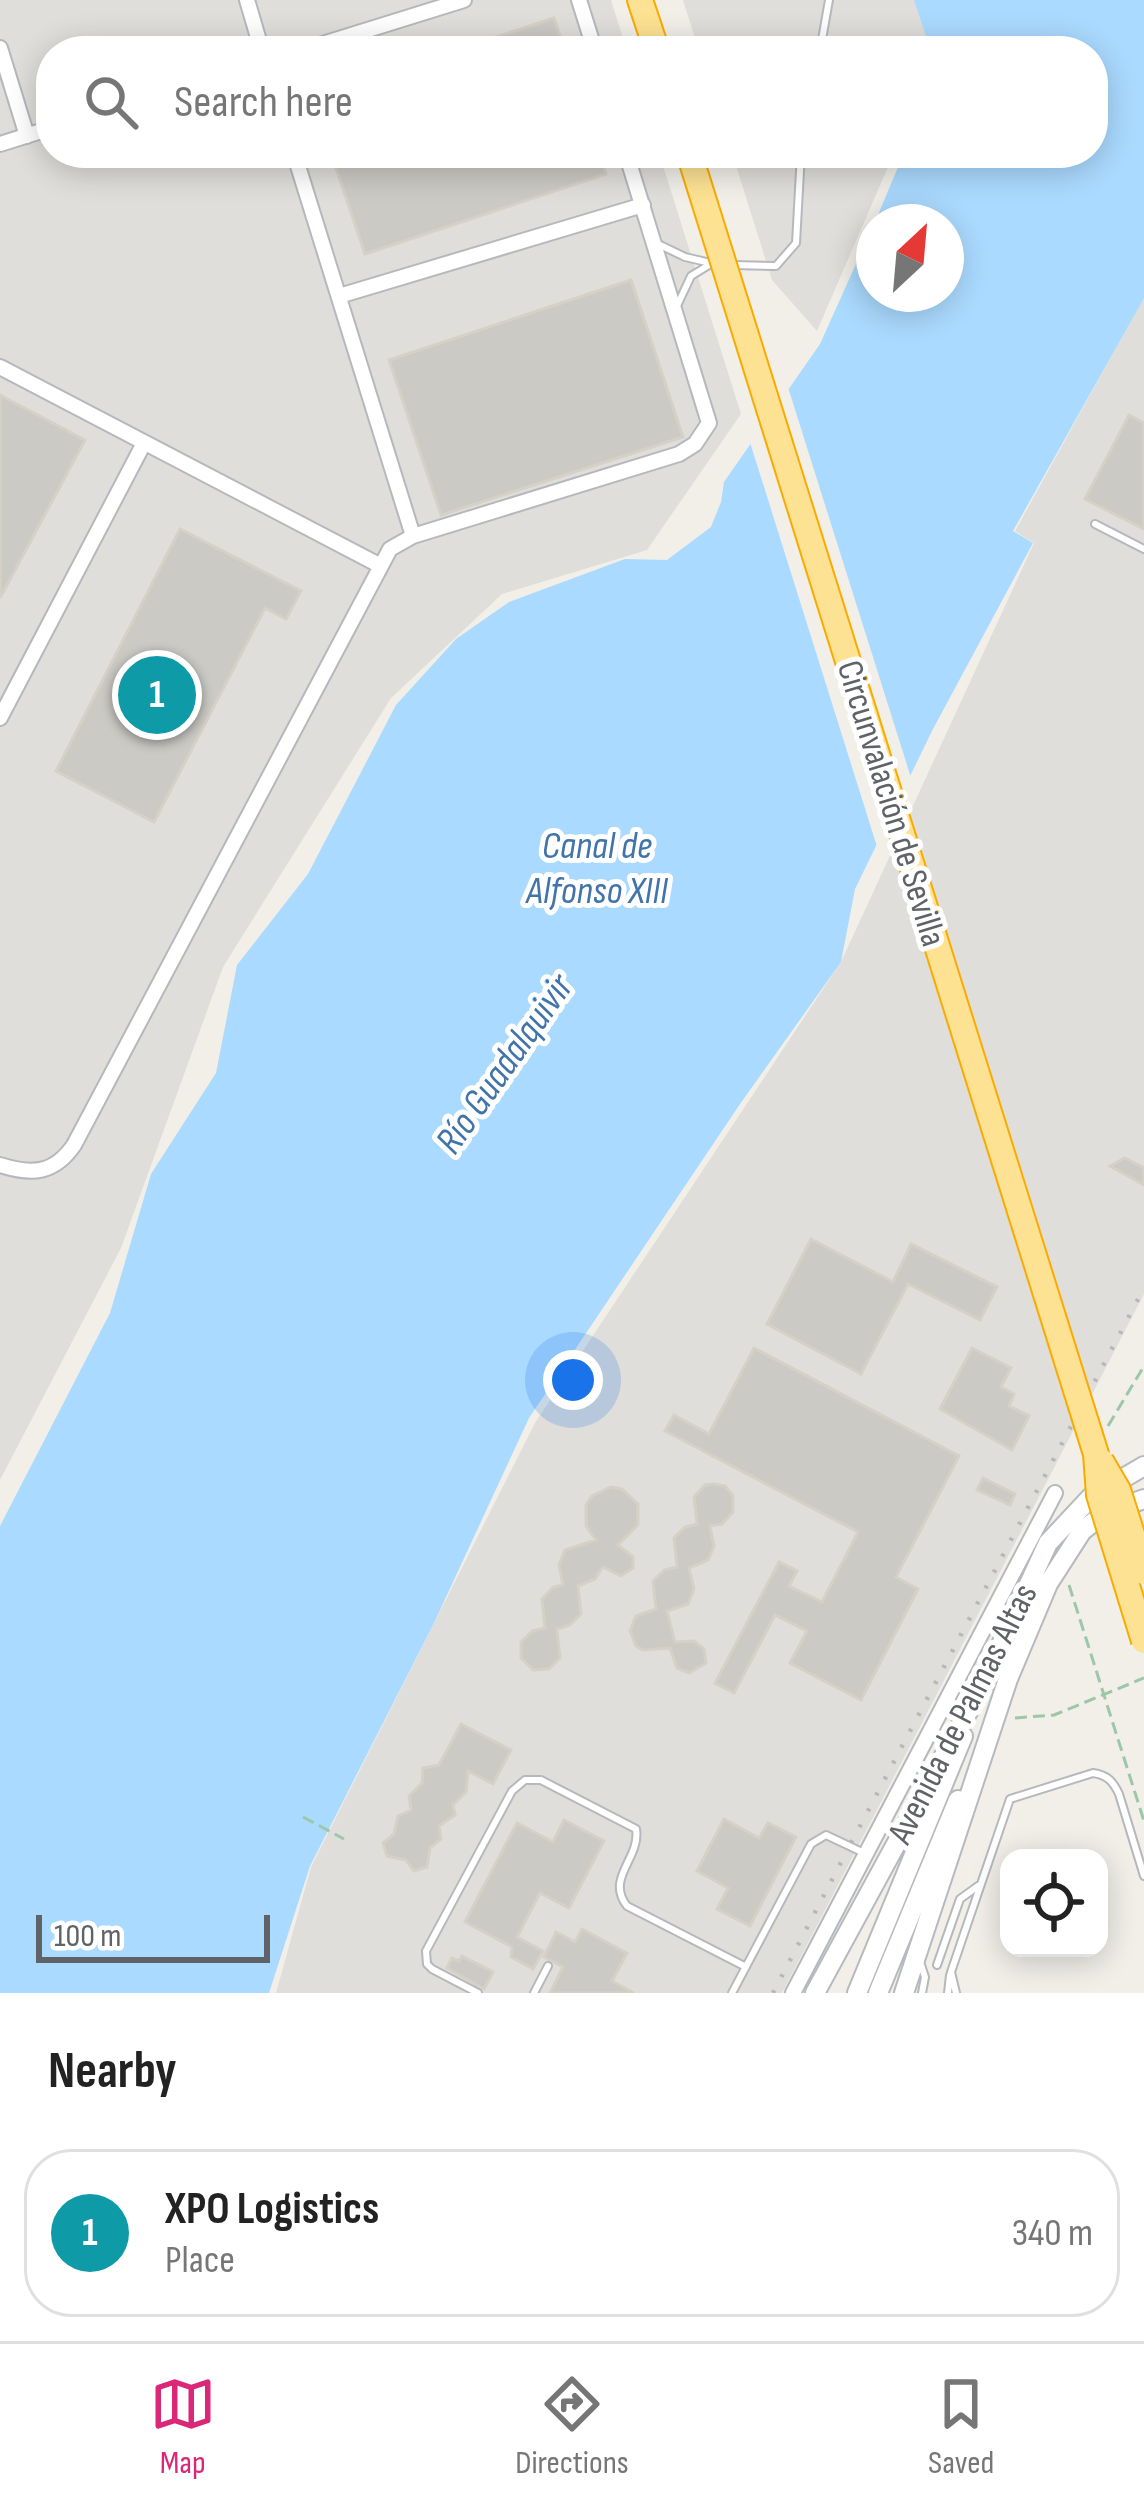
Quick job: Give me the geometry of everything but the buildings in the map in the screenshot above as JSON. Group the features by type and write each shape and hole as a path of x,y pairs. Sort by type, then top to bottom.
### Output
{"highway":[{"path":"640,0 651,36"},
{"name":"Circunvalación de Sevilla","path":"693,168 1096,1454 1099,1495 1144,1641"},
{"name":"Circunvalación de Sevilla","path":"1096,1454 1118,1490 1144,1572"}],"main road":[{"name":"Avenida de Palmas Altas","path":"815,1993 982,1686 1048,1543 1091,1497 1144,1466"},
{"name":"Avenida de Palmas Altas","path":"904,1993 1008,1679 1066,1552 1082,1531 1105,1514 1144,1499"},
{"path":"878,1993 1008,1679"},
{"path":"857,1993 982,1686"}],"street":[{"path":"247,0 258,36"},
{"path":"348,36 464,0"},
{"path":"579,0 590,36"},
{"path":"0,48 27,136"},
{"path":"0,144 36,133"},
{"path":"299,168 413,536"},
{"path":"0,1165 23,1172 46,1171 63,1161 74,1144 390,549 413,536 679,454 695,444 709,423 631,168"},
{"path":"340,296 643,206"},
{"path":"0,367 379,566"},
{"path":"0,718 144,443"},
{"path":"794,1993 1055,1493"}],"lane":[{"path":"823,36 830,0"},
{"path":"655,243 709,265 776,266 796,243 800,168"},
{"path":"675,310 692,276 709,265"},
{"path":"1095,524 1144,549"},
{"path":"952,1993 951,1972 1010,1799 1093,1773 1113,1782 1144,1876"},
{"path":"478,1993 432,1969 426,1951 512,1791 532,1779 636,1829 637,1842 619,1880 618,1891 627,1906 746,1967"},
{"path":"733,1993 811,1844 826,1835 864,1853"},
{"path":"937,1965 960,1899 981,1884"},
{"path":"917,1956 926,1977 922,1993"},
{"path":"534,1993 548,1966"}],"path":[{"path":"1059,1604 1068,1584 1144,1821"},
{"path":"1019,1701 1013,1718 1054,1715 1144,1678"},
{"path":"303,1817 344,1839"}],"shaded area":[{"path":"0,0 611,0 622,36 36,36 36,168 664,168 741,414 647,550 502,594 391,698 223,967 121,1248 0,1480"},
{"path":"683,0 918,0 926,36 694,36"},
{"path":"737,168 888,168 872,204 856,204 856,241 817,331 772,280"},
{"path":"1144,297 1144,1294 782,1993 276,1993 311,1867 535,1423 841,962 1034,543 1015,531"}],"water":[{"name":"Canal de Alfonso XIII","path":"914,0 1144,0 1144,298 1013,531 1033,543 933,729 855,889 841,962 529,1418 434,1623 310,1866 269,1993 0,1993 0,1526 110,1313 151,1174 216,1073 237,965 308,874 396,705 456,639 509,602 625,559 667,560 711,527 724,482 820,344 856,264 856,312 964,312 964,204 883,204 898,168 1108,168 1108,36 926,36"}],"pier":[{"path":"786,381 913,784 879,853 748,436"}],"railway":[{"path":"851,1843 1144,1288"},
{"path":"773,1993 848,1849"}],"place":[{"name":"XPO Logistics","path":"157,695"}],"water label":[{"name":"Río Guadalquivir","path":"503,1063"}]}
